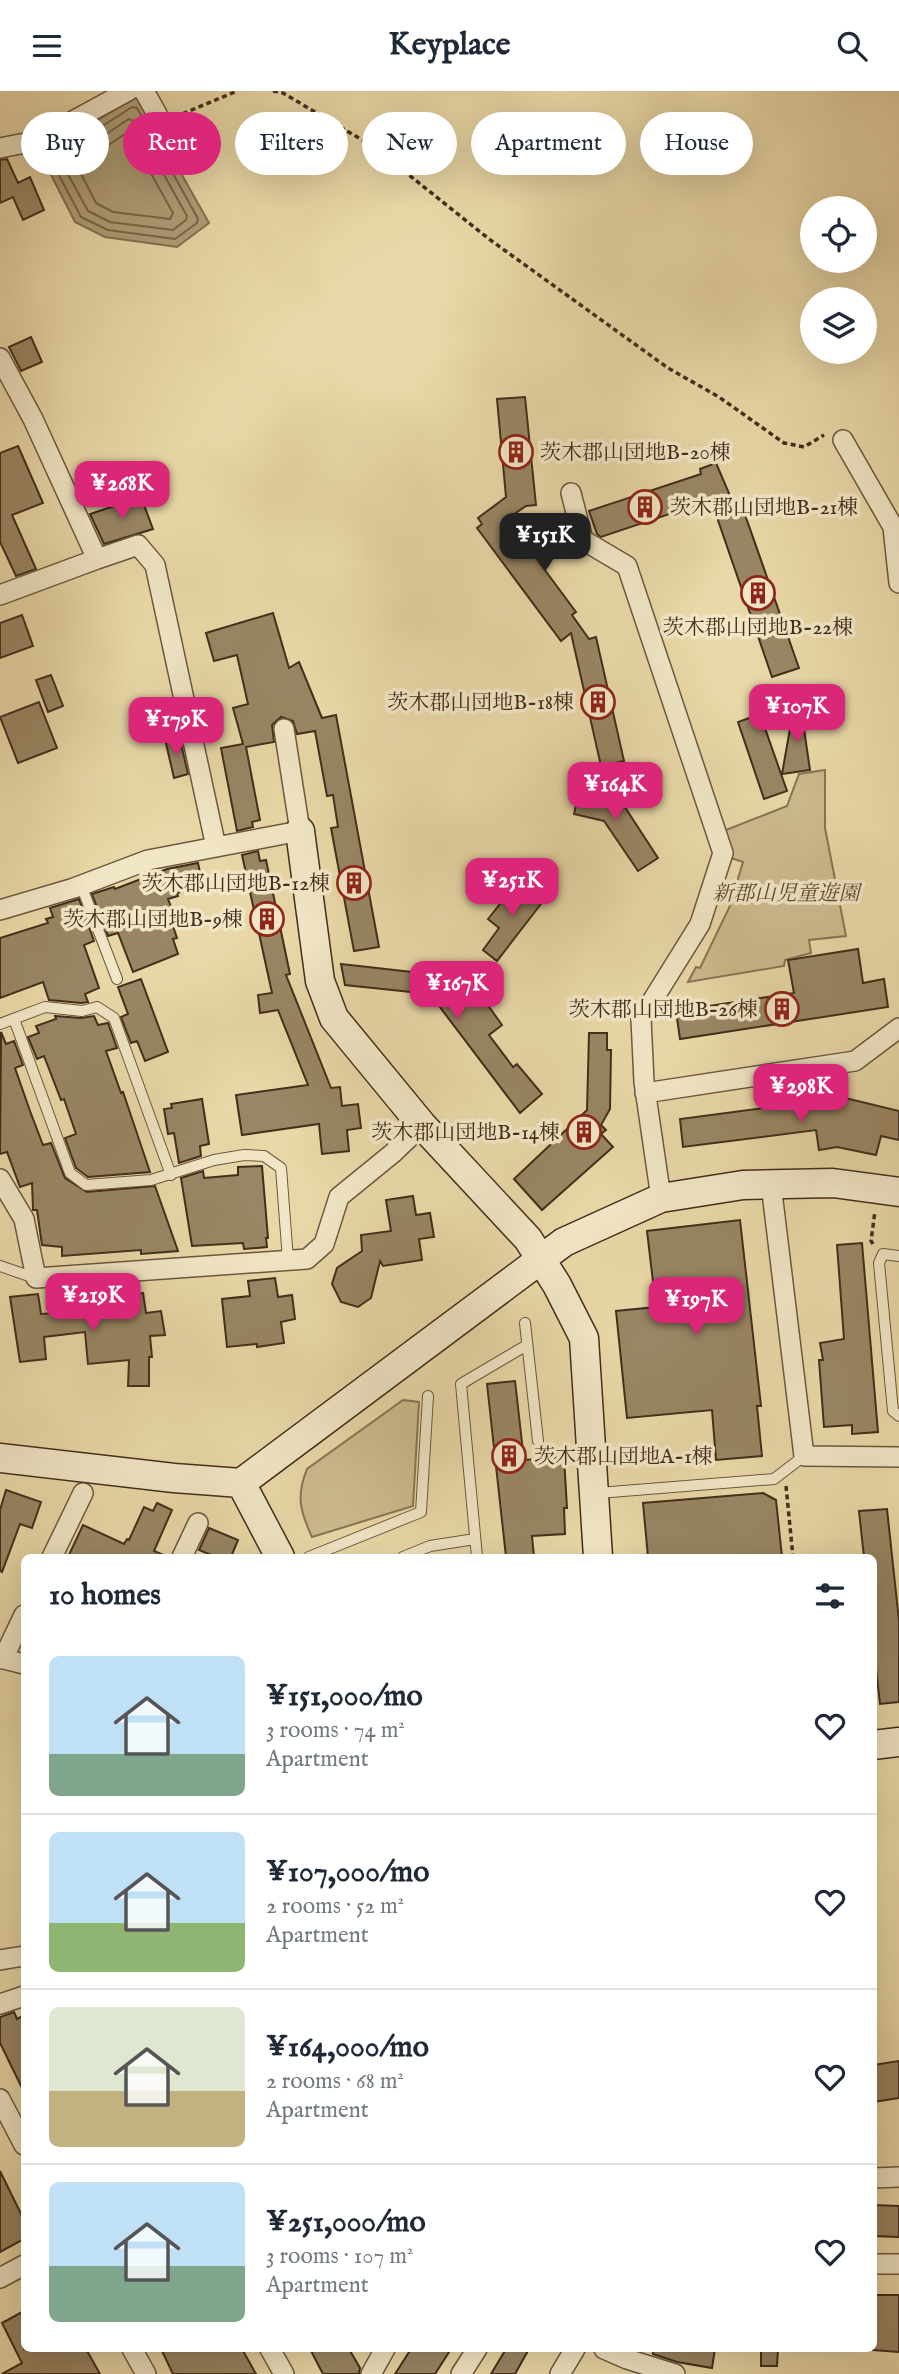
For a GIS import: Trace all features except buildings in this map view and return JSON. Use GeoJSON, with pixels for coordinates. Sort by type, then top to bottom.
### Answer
{"type":"FeatureCollection","features":[{"type":"Feature","properties":{"kind":"street"},"geometry":{"type":"LineString","coordinates":[[0,148],[36,141],[128,91]]}},
{"type":"Feature","properties":{"kind":"street"},"geometry":{"type":"LineString","coordinates":[[144,91],[156,112]]}},
{"type":"Feature","properties":{"kind":"street"},"geometry":{"type":"LineString","coordinates":[[0,358],[33,419],[97,559]]}},
{"type":"Feature","properties":{"kind":"street"},"geometry":{"type":"LineString","coordinates":[[843,440],[893,527],[899,583]]}},
{"type":"Feature","properties":{"kind":"street"},"geometry":{"type":"LineString","coordinates":[[571,493],[583,540],[627,566],[723,853],[700,924],[641,1019],[645,1093],[661,1198]]}},
{"type":"Feature","properties":{"kind":"street"},"geometry":{"type":"LineString","coordinates":[[0,595],[138,545],[155,565],[216,847]]}},
{"type":"Feature","properties":{"kind":"street"},"geometry":{"type":"LineString","coordinates":[[284,729],[320,981],[334,1018],[422,1125],[528,1239],[557,1285],[584,1338],[598,1554]]}},
{"type":"Feature","properties":{"kind":"street"},"geometry":{"type":"LineString","coordinates":[[0,910],[81,885],[148,860],[300,831]]}},
{"type":"Feature","properties":{"kind":"street"},"geometry":{"type":"LineString","coordinates":[[645,1093],[855,1061],[899,1028]]}},
{"type":"Feature","properties":{"kind":"street"},"geometry":{"type":"LineString","coordinates":[[0,1179],[24,1219],[36,1278],[307,1259],[324,1244],[339,1197],[393,1153],[422,1125]]}},
{"type":"Feature","properties":{"kind":"street"},"geometry":{"type":"LineString","coordinates":[[2,1463],[242,1483],[564,1242],[661,1198],[743,1185],[771,1184],[833,1183],[899,1192]]}},
{"type":"Feature","properties":{"kind":"street"},"geometry":{"type":"LineString","coordinates":[[771,1184],[804,1456],[899,1457]]}},
{"type":"Feature","properties":{"kind":"street"},"geometry":{"type":"LineString","coordinates":[[242,1483],[278,1554]]}},
{"type":"Feature","properties":{"kind":"street"},"geometry":{"type":"LineString","coordinates":[[53,1554],[83,1493]]}},
{"type":"Feature","properties":{"kind":"street"},"geometry":{"type":"LineString","coordinates":[[183,1554],[198,1523]]}},
{"type":"Feature","properties":{"kind":"street"},"geometry":{"type":"LineString","coordinates":[[21,1621],[2,1658],[21,1663]]}},
{"type":"Feature","properties":{"kind":"street"},"geometry":{"type":"LineString","coordinates":[[877,1745],[899,1742]]}},
{"type":"Feature","properties":{"kind":"street"},"geometry":{"type":"LineString","coordinates":[[0,1960],[21,1957]]}},
{"type":"Feature","properties":{"kind":"street"},"geometry":{"type":"LineString","coordinates":[[0,2004],[21,1997]]}},
{"type":"Feature","properties":{"kind":"street"},"geometry":{"type":"LineString","coordinates":[[0,2099],[21,2139]]}},
{"type":"Feature","properties":{"kind":"street"},"geometry":{"type":"LineString","coordinates":[[877,2178],[899,2178]]}},
{"type":"Feature","properties":{"kind":"street"},"geometry":{"type":"LineString","coordinates":[[877,2264],[899,2264]]}},
{"type":"Feature","properties":{"kind":"street"},"geometry":{"type":"LineString","coordinates":[[0,2278],[21,2267]]}},
{"type":"Feature","properties":{"kind":"street"},"geometry":{"type":"LineString","coordinates":[[134,2352],[146,2374]]}},
{"type":"Feature","properties":{"kind":"street"},"geometry":{"type":"LineString","coordinates":[[272,2352],[284,2374]]}},
{"type":"Feature","properties":{"kind":"street"},"geometry":{"type":"LineString","coordinates":[[461,2374],[475,2352]]}},
{"type":"Feature","properties":{"kind":"street"},"geometry":{"type":"LineString","coordinates":[[560,2374],[573,2352]]}},
{"type":"Feature","properties":{"kind":"street"},"geometry":{"type":"LineString","coordinates":[[611,2352],[675,2374]]}},
{"type":"Feature","properties":{"kind":"lane"},"geometry":{"type":"LineString","coordinates":[[81,885],[117,979]]}},
{"type":"Feature","properties":{"kind":"lane"},"geometry":{"type":"LineString","coordinates":[[0,1024],[45,1007],[82,1011],[97,1007],[114,1018],[171,1175]]}},
{"type":"Feature","properties":{"kind":"lane"},"geometry":{"type":"LineString","coordinates":[[14,1019],[70,1173],[86,1185],[152,1180],[214,1160],[244,1155],[264,1156],[281,1168],[288,1260]]}},
{"type":"Feature","properties":{"kind":"lane"},"geometry":{"type":"LineString","coordinates":[[899,1256],[883,1254],[879,1263],[893,1411],[899,1416]]}},
{"type":"Feature","properties":{"kind":"lane"},"geometry":{"type":"LineString","coordinates":[[0,1266],[36,1278]]}},
{"type":"Feature","properties":{"kind":"lane"},"geometry":{"type":"LineString","coordinates":[[525,1323],[538,1441]]}},
{"type":"Feature","properties":{"kind":"lane"},"geometry":{"type":"LineString","coordinates":[[477,1554],[461,1384],[527,1345]]}},
{"type":"Feature","properties":{"kind":"lane"},"geometry":{"type":"LineString","coordinates":[[316,1554],[421,1512],[428,1396]]}},
{"type":"Feature","properties":{"kind":"lane"},"geometry":{"type":"LineString","coordinates":[[594,1493],[774,1479],[804,1456]]}},
{"type":"Feature","properties":{"kind":"lane"},"geometry":{"type":"LineString","coordinates":[[410,1554],[430,1546],[475,1539]]}},
{"type":"Feature","properties":{"kind":"path"},"geometry":{"type":"LineString","coordinates":[[187,112],[237,91]]}},
{"type":"Feature","properties":{"kind":"path"},"geometry":{"type":"LineString","coordinates":[[273,91],[283,93],[374,147],[489,239],[638,347],[668,368],[719,397],[784,443],[804,447],[826,435],[843,440]]}},
{"type":"Feature","properties":{"kind":"path"},"geometry":{"type":"LineString","coordinates":[[871,1241],[875,1208]]}},
{"type":"Feature","properties":{"kind":"path"},"geometry":{"type":"LineString","coordinates":[[783,1472],[793,1554]]}},
{"type":"Feature","properties":{"kind":"green space","name":"新郡山児童遊園"},"geometry":{"type":"Polygon","coordinates":[[[825,770],[825,828],[846,936],[809,940],[811,953],[785,960],[784,966],[688,982],[696,967],[700,968],[729,908],[743,862],[728,857],[726,830],[787,806],[799,774],[825,770]]]}},
{"type":"Feature","properties":{"kind":"green space"},"geometry":{"type":"Polygon","coordinates":[[[403,1400],[419,1402],[413,1506],[312,1537],[301,1503],[301,1487],[307,1469],[403,1400]]]}},
{"type":"Feature","properties":{"kind":"water"},"geometry":{"type":"Polygon","coordinates":[[[137,95],[147,112],[123,112],[123,175],[182,175],[209,223],[177,247],[105,237],[75,222],[51,175],[109,175],[109,113],[137,95]]]}},
{"type":"Feature","properties":{"kind":"place","name":"茨木郡山団地B-20棟"},"geometry":{"type":"Point","coordinates":[516,452]}},
{"type":"Feature","properties":{"kind":"place","name":"茨木郡山団地B-21棟"},"geometry":{"type":"Point","coordinates":[645,507]}},
{"type":"Feature","properties":{"kind":"place","name":"茨木郡山団地B-22棟"},"geometry":{"type":"Point","coordinates":[758,593]}},
{"type":"Feature","properties":{"kind":"place","name":"茨木郡山団地B-18棟"},"geometry":{"type":"Point","coordinates":[598,702]}},
{"type":"Feature","properties":{"kind":"place","name":"茨木郡山団地B-12棟"},"geometry":{"type":"Point","coordinates":[354,883]}},
{"type":"Feature","properties":{"kind":"place","name":"茨木郡山団地B-9棟"},"geometry":{"type":"Point","coordinates":[267,919]}},
{"type":"Feature","properties":{"kind":"place","name":"茨木郡山団地B-26棟"},"geometry":{"type":"Point","coordinates":[782,1009]}},
{"type":"Feature","properties":{"kind":"place","name":"茨木郡山団地B-14棟"},"geometry":{"type":"Point","coordinates":[584,1132]}},
{"type":"Feature","properties":{"kind":"place","name":"茨木郡山団地A-1棟"},"geometry":{"type":"Point","coordinates":[509,1456]}}]}
